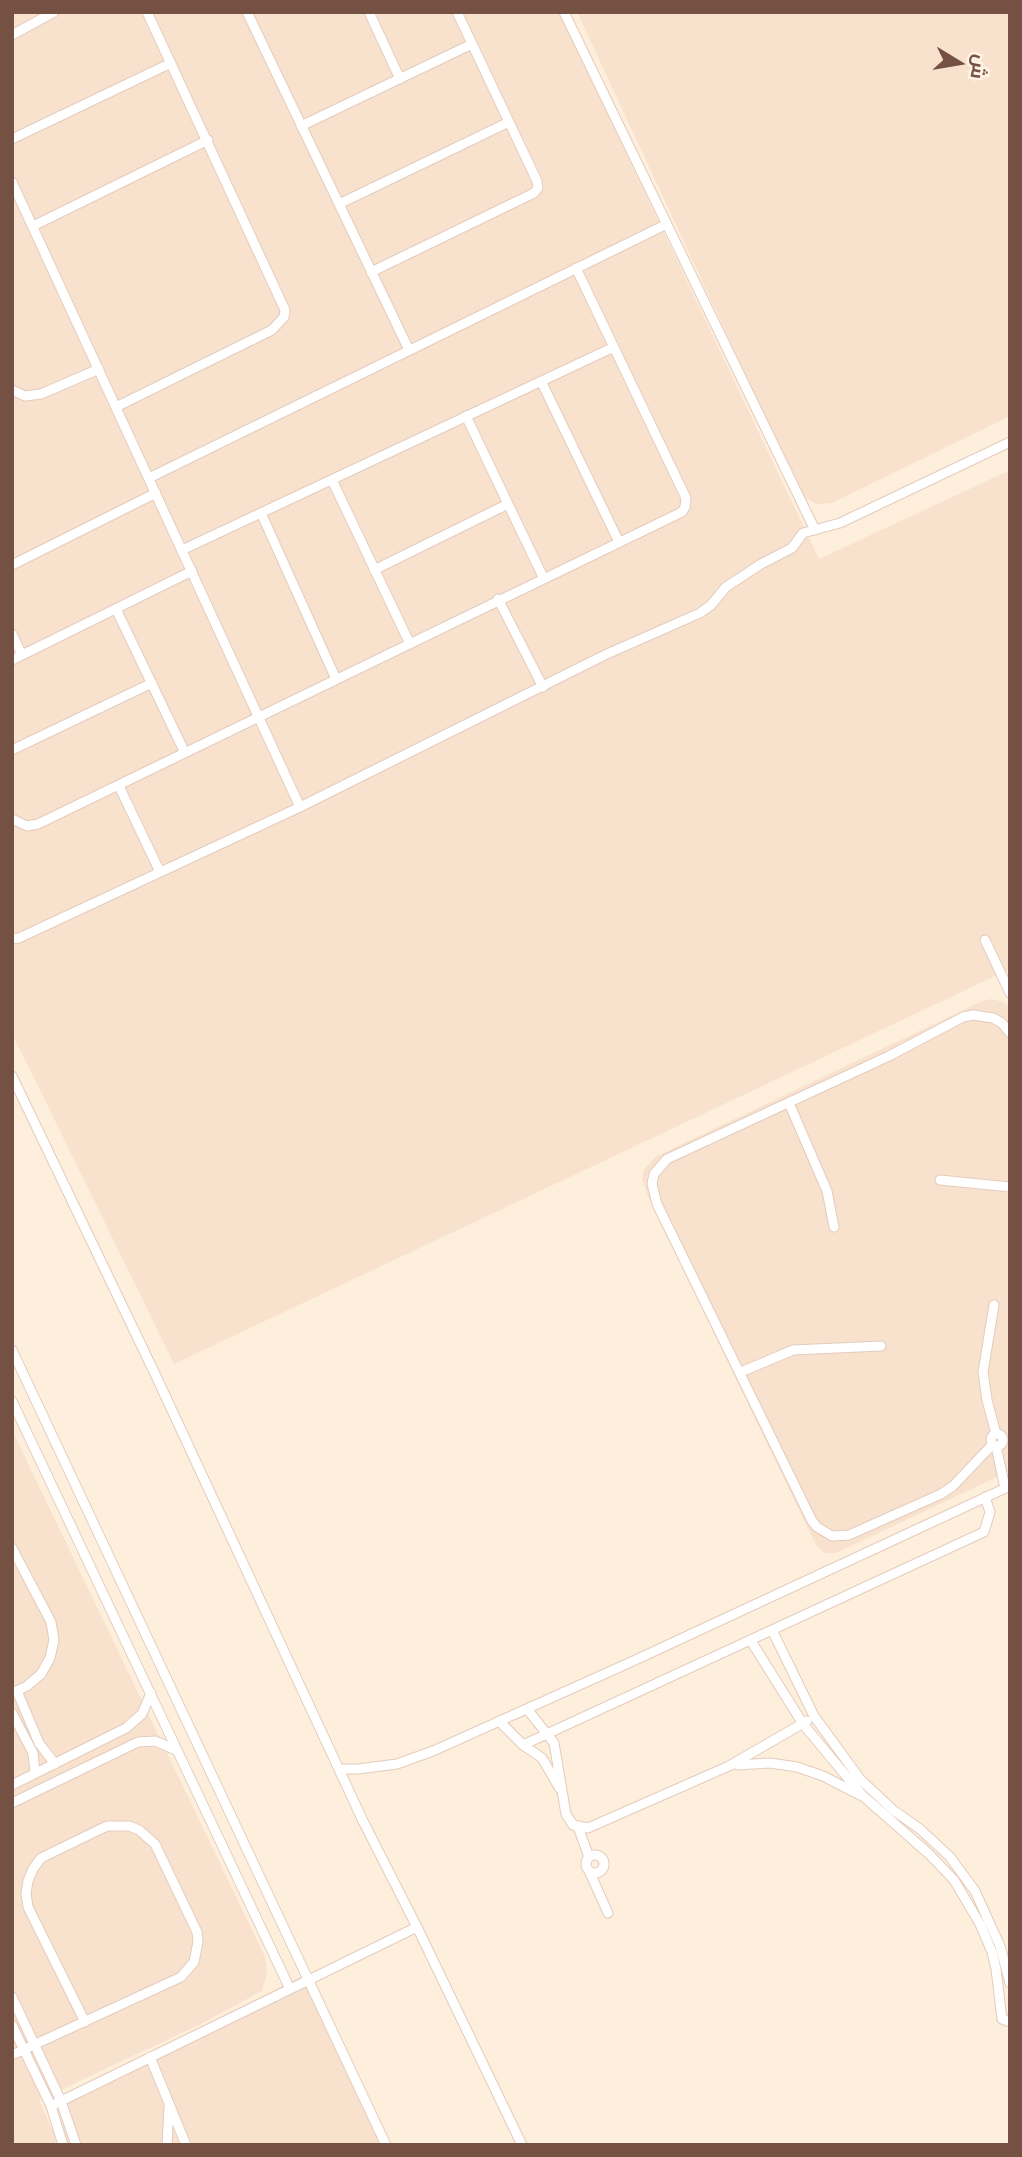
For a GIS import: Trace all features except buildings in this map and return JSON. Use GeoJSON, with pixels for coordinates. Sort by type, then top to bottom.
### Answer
{"type":"FeatureCollection","features":[{"type":"Feature","properties":{"kind":"street"},"geometry":{"type":"LineString","coordinates":[[12,36],[54,12]]}},
{"type":"Feature","properties":{"kind":"street"},"geometry":{"type":"LineString","coordinates":[[116,407],[272,330],[284,317],[283,303],[147,12]]}},
{"type":"Feature","properties":{"kind":"street"},"geometry":{"type":"LineString","coordinates":[[247,12],[409,351]]}},
{"type":"Feature","properties":{"kind":"street"},"geometry":{"type":"LineString","coordinates":[[369,12],[400,79]]}},
{"type":"Feature","properties":{"kind":"street"},"geometry":{"type":"LineString","coordinates":[[371,272],[534,193],[538,188],[457,12]]}},
{"type":"Feature","properties":{"kind":"street"},"geometry":{"type":"LineString","coordinates":[[564,12],[815,530]]}},
{"type":"Feature","properties":{"kind":"street"},"geometry":{"type":"LineString","coordinates":[[301,126],[472,44]]}},
{"type":"Feature","properties":{"kind":"street"},"geometry":{"type":"LineString","coordinates":[[12,139],[171,63]]}},
{"type":"Feature","properties":{"kind":"street"},"geometry":{"type":"LineString","coordinates":[[339,204],[509,122]]}},
{"type":"Feature","properties":{"kind":"street"},"geometry":{"type":"LineString","coordinates":[[33,226],[208,140]]}},
{"type":"Feature","properties":{"kind":"street"},"geometry":{"type":"LineString","coordinates":[[12,182],[300,807]]}},
{"type":"Feature","properties":{"kind":"street"},"geometry":{"type":"LineString","coordinates":[[149,478],[667,224]]}},
{"type":"Feature","properties":{"kind":"street"},"geometry":{"type":"LineString","coordinates":[[12,819],[27,825],[38,824],[682,512],[686,498],[576,268]]}},
{"type":"Feature","properties":{"kind":"street"},"geometry":{"type":"LineString","coordinates":[[182,550],[614,347]]}},
{"type":"Feature","properties":{"kind":"street"},"geometry":{"type":"LineString","coordinates":[[12,390],[25,396],[41,394],[99,369]]}},
{"type":"Feature","properties":{"kind":"street"},"geometry":{"type":"LineString","coordinates":[[541,382],[619,542]]}},
{"type":"Feature","properties":{"kind":"street"},"geometry":{"type":"LineString","coordinates":[[466,416],[544,579]]}},
{"type":"Feature","properties":{"kind":"street"},"geometry":{"type":"LineString","coordinates":[[12,939],[300,807],[607,654],[700,613],[731,583],[792,548],[803,533],[841,523],[1010,442]]}},
{"type":"Feature","properties":{"kind":"street"},"geometry":{"type":"LineString","coordinates":[[332,480],[410,644]]}},
{"type":"Feature","properties":{"kind":"street"},"geometry":{"type":"LineString","coordinates":[[12,565],[156,494]]}},
{"type":"Feature","properties":{"kind":"street"},"geometry":{"type":"LineString","coordinates":[[374,570],[508,504]]}},
{"type":"Feature","properties":{"kind":"street"},"geometry":{"type":"LineString","coordinates":[[261,513],[336,679]]}},
{"type":"Feature","properties":{"kind":"street"},"geometry":{"type":"LineString","coordinates":[[12,660],[192,571]]}},
{"type":"Feature","properties":{"kind":"street"},"geometry":{"type":"LineString","coordinates":[[498,599],[543,687]]}},
{"type":"Feature","properties":{"kind":"street"},"geometry":{"type":"LineString","coordinates":[[116,609],[185,753]]}},
{"type":"Feature","properties":{"kind":"street"},"geometry":{"type":"LineString","coordinates":[[12,634],[22,655]]}},
{"type":"Feature","properties":{"kind":"street"},"geometry":{"type":"LineString","coordinates":[[12,750],[152,683]]}},
{"type":"Feature","properties":{"kind":"street"},"geometry":{"type":"LineString","coordinates":[[119,786],[160,872]]}},
{"type":"Feature","properties":{"kind":"street"},"geometry":{"type":"LineString","coordinates":[[985,940],[1010,993]]}},
{"type":"Feature","properties":{"kind":"street"},"geometry":{"type":"LineString","coordinates":[[1002,1442],[941,1494],[849,1535],[832,1536],[824,1532],[812,1521],[657,1204],[652,1184],[654,1174],[667,1159],[890,1056],[964,1017],[983,1015],[993,1018],[1002,1023],[1010,1033]]}},
{"type":"Feature","properties":{"kind":"street"},"geometry":{"type":"LineString","coordinates":[[12,1076],[363,1821],[522,2145]]}},
{"type":"Feature","properties":{"kind":"street"},"geometry":{"type":"LineString","coordinates":[[789,1103],[827,1191],[834,1227]]}},
{"type":"Feature","properties":{"kind":"street"},"geometry":{"type":"LineString","coordinates":[[940,1180],[1010,1187]]}},
{"type":"Feature","properties":{"kind":"street"},"geometry":{"type":"LineString","coordinates":[[339,1769],[378,1767],[406,1761],[527,1709],[1007,1487],[1002,1442],[987,1400],[983,1372],[994,1305]]}},
{"type":"Feature","properties":{"kind":"street"},"geometry":{"type":"LineString","coordinates":[[741,1373],[793,1350],[881,1346]]}},
{"type":"Feature","properties":{"kind":"street"},"geometry":{"type":"LineString","coordinates":[[12,1350],[386,2145]]}},
{"type":"Feature","properties":{"kind":"street"},"geometry":{"type":"LineString","coordinates":[[12,1401],[289,1989]]}},
{"type":"Feature","properties":{"kind":"street"},"geometry":{"type":"LineString","coordinates":[[523,1745],[984,1532],[990,1512],[985,1497]]}},
{"type":"Feature","properties":{"kind":"street"},"geometry":{"type":"LineString","coordinates":[[12,1548],[51,1622],[54,1640],[50,1658],[41,1674],[15,1692],[39,1743],[55,1763]]}},
{"type":"Feature","properties":{"kind":"street"},"geometry":{"type":"LineString","coordinates":[[772,1630],[814,1716],[860,1779],[950,1857],[975,1891],[1000,1946],[1010,1983]]}},
{"type":"Feature","properties":{"kind":"street"},"geometry":{"type":"LineString","coordinates":[[751,1641],[803,1724],[862,1795],[929,1854],[954,1880],[980,1924],[992,1952],[1002,2019],[1010,2022]]}},
{"type":"Feature","properties":{"kind":"street"},"geometry":{"type":"LineString","coordinates":[[12,1785],[126,1728],[142,1714],[151,1693]]}},
{"type":"Feature","properties":{"kind":"street"},"geometry":{"type":"LineString","coordinates":[[527,1709],[548,1734],[556,1750],[566,1814],[573,1825],[578,1827],[593,1827],[729,1766],[814,1716]]}},
{"type":"Feature","properties":{"kind":"street"},"geometry":{"type":"LineString","coordinates":[[12,1713],[33,1753],[35,1773]]}},
{"type":"Feature","properties":{"kind":"street"},"geometry":{"type":"LineString","coordinates":[[499,1721],[523,1745],[542,1758],[560,1788]]}},
{"type":"Feature","properties":{"kind":"street"},"geometry":{"type":"LineString","coordinates":[[12,1803],[138,1742],[161,1742],[178,1752]]}},
{"type":"Feature","properties":{"kind":"street"},"geometry":{"type":"LineString","coordinates":[[729,1766],[770,1763],[797,1767],[862,1795]]}},
{"type":"Feature","properties":{"kind":"street"},"geometry":{"type":"LineString","coordinates":[[12,2055],[85,2022],[181,1977],[189,1970],[197,1952],[197,1933],[155,1844],[148,1836],[129,1826],[107,1826],[41,1858],[28,1881],[28,1907],[85,2022]]}},
{"type":"Feature","properties":{"kind":"street"},"geometry":{"type":"LineString","coordinates":[[578,1827],[589,1857]]}},
{"type":"Feature","properties":{"kind":"street"},"geometry":{"type":"LineString","coordinates":[[589,1857],[599,1856],[604,1865],[601,1872],[590,1872]]}},
{"type":"Feature","properties":{"kind":"street"},"geometry":{"type":"LineString","coordinates":[[589,1857],[585,1863],[608,1913]]}},
{"type":"Feature","properties":{"kind":"street"},"geometry":{"type":"LineString","coordinates":[[51,2106],[417,1927]]}},
{"type":"Feature","properties":{"kind":"street"},"geometry":{"type":"LineString","coordinates":[[12,1997],[61,2101],[76,2145]]}},
{"type":"Feature","properties":{"kind":"street"},"geometry":{"type":"LineString","coordinates":[[12,2025],[51,2106],[63,2145]]}},
{"type":"Feature","properties":{"kind":"street"},"geometry":{"type":"LineString","coordinates":[[150,2057],[186,2145]]}},
{"type":"Feature","properties":{"kind":"street"},"geometry":{"type":"LineString","coordinates":[[167,2145],[170,2105]]}},
{"type":"Feature","properties":{"kind":"shaded area"},"geometry":{"type":"Polygon","coordinates":[[[12,12],[559,12],[819,559],[1010,470],[1010,972],[1008,970],[174,1364],[12,1033],[12,12]]]}},
{"type":"Feature","properties":{"kind":"shaded area"},"geometry":{"type":"Polygon","coordinates":[[[577,12],[1010,12],[1010,416],[832,503],[816,504],[802,496],[577,12]]]}},
{"type":"Feature","properties":{"kind":"shaded area"},"geometry":{"type":"Polygon","coordinates":[[[992,999],[1003,1002],[1010,1008],[1010,1471],[836,1553],[825,1553],[813,1539],[647,1194],[642,1178],[644,1170],[655,1157],[982,1001],[992,999]]]}},
{"type":"Feature","properties":{"kind":"shaded area"},"geometry":{"type":"Polygon","coordinates":[[[12,1430],[265,1957],[267,1974],[262,1991],[201,2024],[39,2100],[55,2136],[56,2145],[12,2145],[12,1430]]]}},
{"type":"Feature","properties":{"kind":"shaded area"},"geometry":{"type":"Polygon","coordinates":[[[308,1973],[391,2145],[68,2145],[56,2100],[308,1973]]]}}]}
